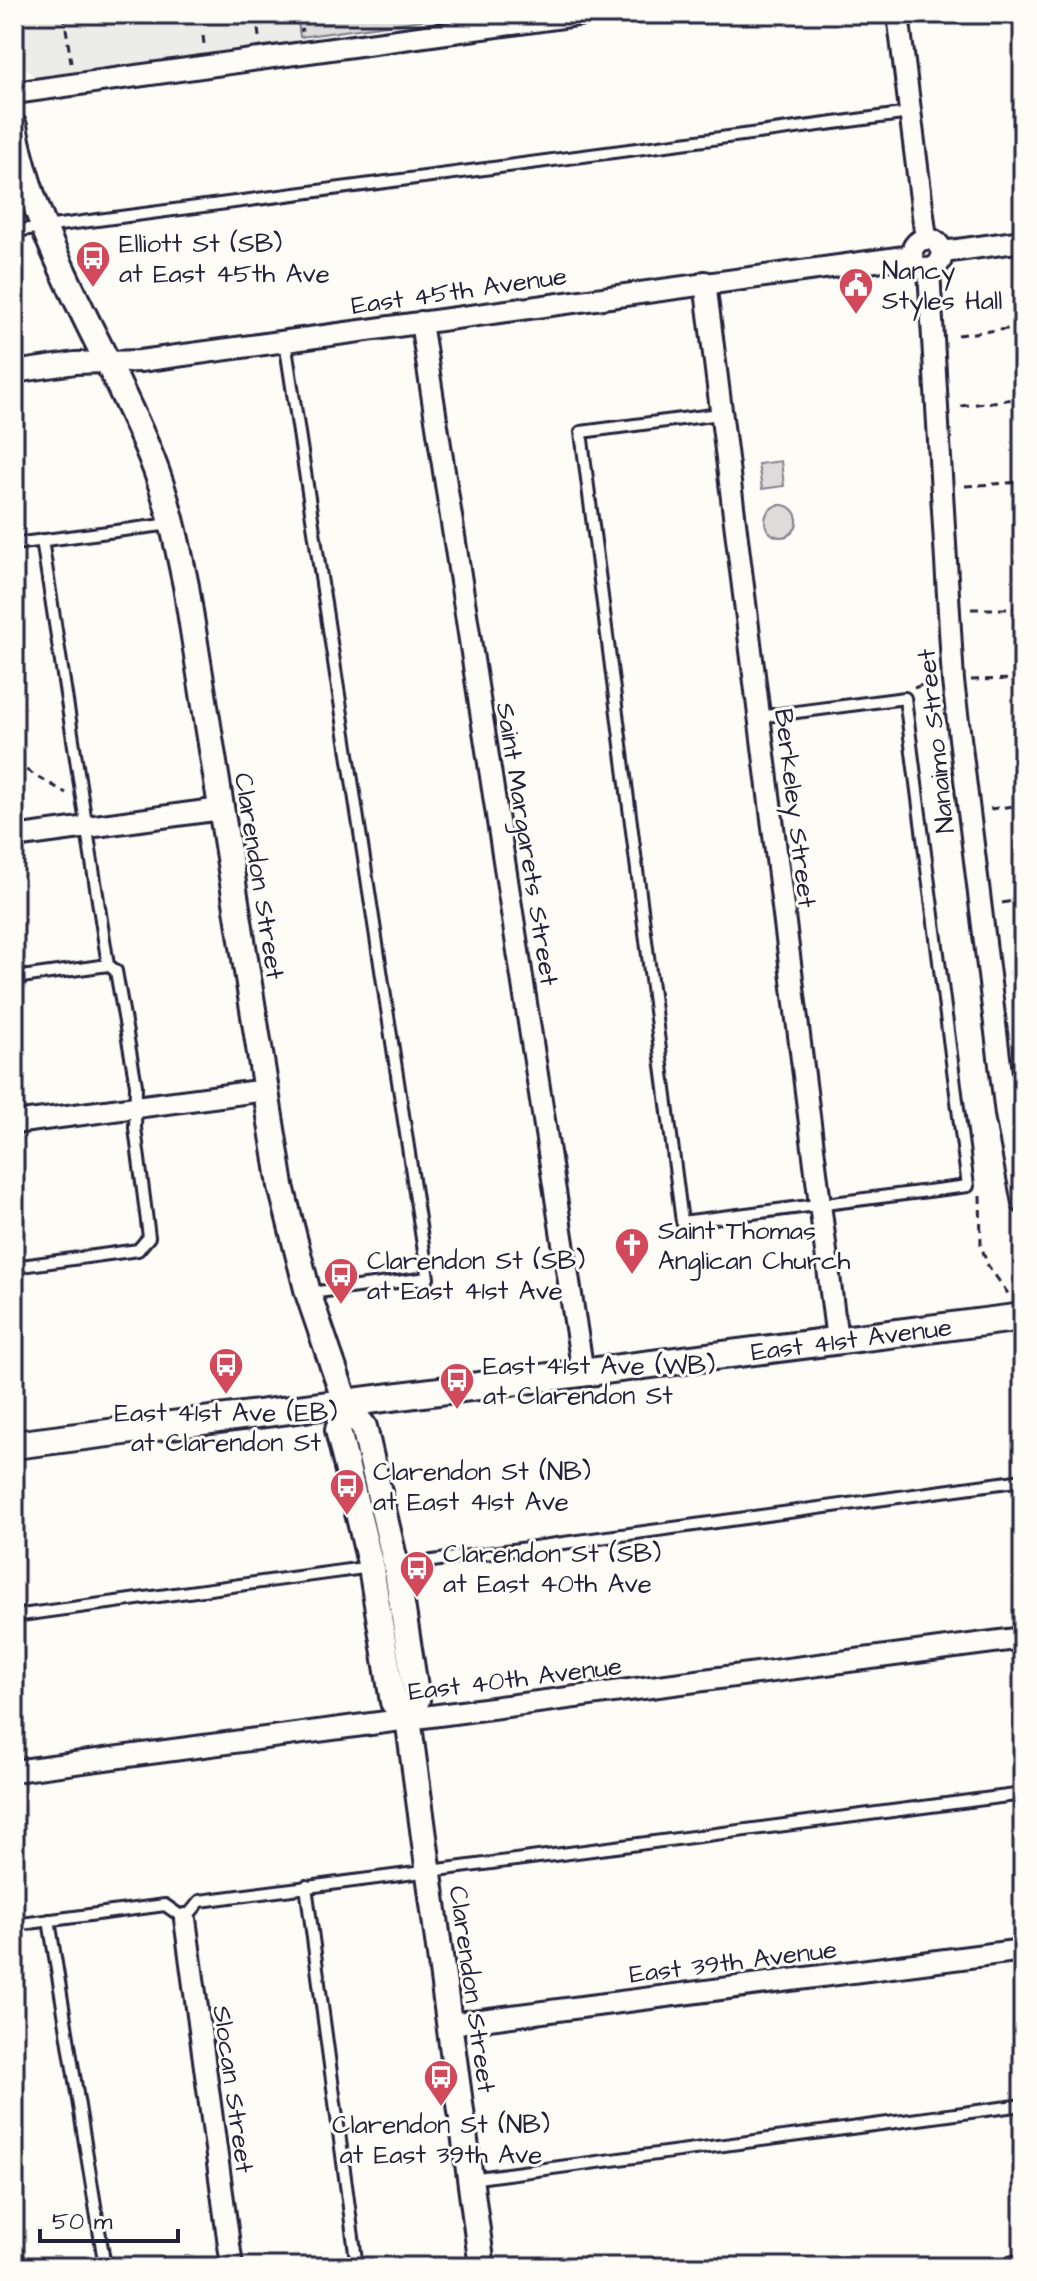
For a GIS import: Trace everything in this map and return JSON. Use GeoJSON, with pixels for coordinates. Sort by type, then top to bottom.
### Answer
{"type":"FeatureCollection","features":[{"type":"Feature","properties":{"kind":"main road","name":"East 41st Avenue"},"geometry":{"type":"LineString","coordinates":[[14,1445],[837,1340],[1016,1307]]}},
{"type":"Feature","properties":{"kind":"street"},"geometry":{"type":"LineString","coordinates":[[14,93],[584,14]]}},
{"type":"Feature","properties":{"kind":"street"},"geometry":{"type":"LineString","coordinates":[[898,14],[926,239]]}},
{"type":"Feature","properties":{"kind":"street","name":"Clarendon Street"},"geometry":{"type":"LineString","coordinates":[[14,126],[43,227],[66,284],[108,362],[151,456],[173,524],[186,586],[281,1186],[308,1293],[346,1404],[364,1427],[396,1566],[417,1700],[408,1718],[482,2267]]}},
{"type":"Feature","properties":{"kind":"street"},"geometry":{"type":"LineString","coordinates":[[926,239],[935,241],[943,252],[938,266],[929,270],[920,268],[912,256],[917,243],[926,239]]}},
{"type":"Feature","properties":{"kind":"street"},"geometry":{"type":"LineString","coordinates":[[943,252],[1023,241]]}},
{"type":"Feature","properties":{"kind":"street","name":"East 45th Avenue"},"geometry":{"type":"LineString","coordinates":[[14,372],[285,341],[912,256]]}},
{"type":"Feature","properties":{"kind":"street","name":"Nanaimo Street"},"geometry":{"type":"LineString","coordinates":[[929,270],[952,669],[1006,1114],[1023,1203]]}},
{"type":"Feature","properties":{"kind":"street","name":"Berkeley Street"},"geometry":{"type":"LineString","coordinates":[[705,282],[837,1340]]}},
{"type":"Feature","properties":{"kind":"street","name":"Saint Margarets Street"},"geometry":{"type":"LineString","coordinates":[[421,322],[583,1373]]}},
{"type":"Feature","properties":{"kind":"street"},"geometry":{"type":"LineString","coordinates":[[14,837],[85,818],[221,809]]}},
{"type":"Feature","properties":{"kind":"street"},"geometry":{"type":"LineString","coordinates":[[14,1123],[266,1090]]}},
{"type":"Feature","properties":{"kind":"street","name":"Clarendon Street"},"geometry":{"type":"LineString","coordinates":[[346,1404],[338,1430],[371,1567],[393,1702],[408,1718]]}},
{"type":"Feature","properties":{"kind":"street","name":"East 40th Avenue"},"geometry":{"type":"LineString","coordinates":[[14,1771],[1023,1638]]}},
{"type":"Feature","properties":{"kind":"street","name":"Slocan Street"},"geometry":{"type":"LineString","coordinates":[[185,1919],[232,2267]]}},
{"type":"Feature","properties":{"kind":"street","name":"East 39th Avenue"},"geometry":{"type":"LineString","coordinates":[[450,2024],[1023,1950]]}},
{"type":"Feature","properties":{"kind":"street"},"geometry":{"type":"LineString","coordinates":[[1015,2267],[1023,2266]]}},
{"type":"Feature","properties":{"kind":"lane"},"geometry":{"type":"LineString","coordinates":[[14,231],[910,113]]}},
{"type":"Feature","properties":{"kind":"lane"},"geometry":{"type":"LineString","coordinates":[[285,341],[428,1278],[308,1293]]}},
{"type":"Feature","properties":{"kind":"lane"},"geometry":{"type":"LineString","coordinates":[[720,414],[581,432],[682,1222],[968,1186],[905,698],[758,717]]}},
{"type":"Feature","properties":{"kind":"lane"},"geometry":{"type":"LineString","coordinates":[[14,544],[173,524]]}},
{"type":"Feature","properties":{"kind":"lane"},"geometry":{"type":"LineString","coordinates":[[14,1267],[138,1250],[149,1237],[136,1085],[116,971],[108,965],[42,540]]}},
{"type":"Feature","properties":{"kind":"lane"},"geometry":{"type":"LineString","coordinates":[[14,978],[108,965]]}},
{"type":"Feature","properties":{"kind":"lane"},"geometry":{"type":"LineString","coordinates":[[396,1566],[1023,1480]]}},
{"type":"Feature","properties":{"kind":"lane"},"geometry":{"type":"LineString","coordinates":[[14,1616],[371,1567]]}},
{"type":"Feature","properties":{"kind":"lane"},"geometry":{"type":"LineString","coordinates":[[14,1925],[165,1905],[185,1919],[200,1901],[1023,1794]]}},
{"type":"Feature","properties":{"kind":"lane"},"geometry":{"type":"LineString","coordinates":[[306,1886],[357,2267]]}},
{"type":"Feature","properties":{"kind":"lane"},"geometry":{"type":"LineString","coordinates":[[49,1920],[105,2267]]}},
{"type":"Feature","properties":{"kind":"lane"},"geometry":{"type":"LineString","coordinates":[[470,2179],[1023,2105]]}},
{"type":"Feature","properties":{"kind":"path"},"geometry":{"type":"LineString","coordinates":[[64,14],[71,63]]}},
{"type":"Feature","properties":{"kind":"path"},"geometry":{"type":"LineString","coordinates":[[300,14],[302,32]]}},
{"type":"Feature","properties":{"kind":"path"},"geometry":{"type":"LineString","coordinates":[[258,29],[259,37]]}},
{"type":"Feature","properties":{"kind":"path"},"geometry":{"type":"LineString","coordinates":[[203,36],[204,44]]}},
{"type":"Feature","properties":{"kind":"path"},"geometry":{"type":"LineString","coordinates":[[958,335],[1023,327]]}},
{"type":"Feature","properties":{"kind":"path"},"geometry":{"type":"LineString","coordinates":[[961,406],[1023,398]]}},
{"type":"Feature","properties":{"kind":"path"},"geometry":{"type":"LineString","coordinates":[[965,486],[1023,482]]}},
{"type":"Feature","properties":{"kind":"path"},"geometry":{"type":"LineString","coordinates":[[971,609],[1023,609]]}},
{"type":"Feature","properties":{"kind":"path"},"geometry":{"type":"LineString","coordinates":[[964,681],[1023,679]]}},
{"type":"Feature","properties":{"kind":"path"},"geometry":{"type":"LineString","coordinates":[[905,698],[918,684],[944,681]]}},
{"type":"Feature","properties":{"kind":"path"},"geometry":{"type":"LineString","coordinates":[[14,763],[71,796],[85,818]]}},
{"type":"Feature","properties":{"kind":"path"},"geometry":{"type":"LineString","coordinates":[[990,809],[1023,805]]}},
{"type":"Feature","properties":{"kind":"path"},"geometry":{"type":"LineString","coordinates":[[1002,903],[1023,899]]}},
{"type":"Feature","properties":{"kind":"path"},"geometry":{"type":"LineString","coordinates":[[1010,973],[1023,971]]}},
{"type":"Feature","properties":{"kind":"path"},"geometry":{"type":"LineString","coordinates":[[968,1186],[980,1196],[979,1225],[987,1264],[1016,1307]]}},
{"type":"Feature","properties":{"kind":"shaded area"},"geometry":{"type":"Polygon","coordinates":[[[17,14],[297,14],[300,37],[294,42],[34,77],[23,64],[17,14]]]}},
{"type":"Feature","properties":{"kind":"shaded area"},"geometry":{"type":"Polygon","coordinates":[[[297,14],[465,14],[300,37],[297,14]]]}},
{"type":"Feature","properties":{"kind":"shaded area"},"geometry":{"type":"Polygon","coordinates":[[[781,461],[784,486],[762,489],[758,464],[781,461]]]}},
{"type":"Feature","properties":{"kind":"shaded area"},"geometry":{"type":"Polygon","coordinates":[[[781,505],[792,510],[797,521],[792,532],[781,537],[770,532],[765,521],[770,510],[781,505]]]}},
{"type":"Feature","properties":{"kind":"place","name":"Elliott St (SB) at East 45th Ave"},"geometry":{"type":"Point","coordinates":[93,289]}},
{"type":"Feature","properties":{"kind":"place","name":"Nancy Styles Hall"},"geometry":{"type":"Point","coordinates":[856,316]}},
{"type":"Feature","properties":{"kind":"place","name":"Saint Thomas Anglican Church"},"geometry":{"type":"Point","coordinates":[632,1276]}},
{"type":"Feature","properties":{"kind":"place","name":"Clarendon St (SB) at East 41st Ave"},"geometry":{"type":"Point","coordinates":[341,1306]}},
{"type":"Feature","properties":{"kind":"place","name":"East 41st Ave (EB) at Clarendon St"},"geometry":{"type":"Point","coordinates":[226,1396]}},
{"type":"Feature","properties":{"kind":"place","name":"East 41st Ave (WB) at Clarendon St"},"geometry":{"type":"Point","coordinates":[457,1411]}},
{"type":"Feature","properties":{"kind":"place","name":"Clarendon St (NB) at East 41st Ave"},"geometry":{"type":"Point","coordinates":[347,1517]}},
{"type":"Feature","properties":{"kind":"place","name":"Clarendon St (SB) at East 40th Ave"},"geometry":{"type":"Point","coordinates":[417,1599]}},
{"type":"Feature","properties":{"kind":"place","name":"Clarendon St (NB) at East 39th Ave"},"geometry":{"type":"Point","coordinates":[441,2108]}}]}
